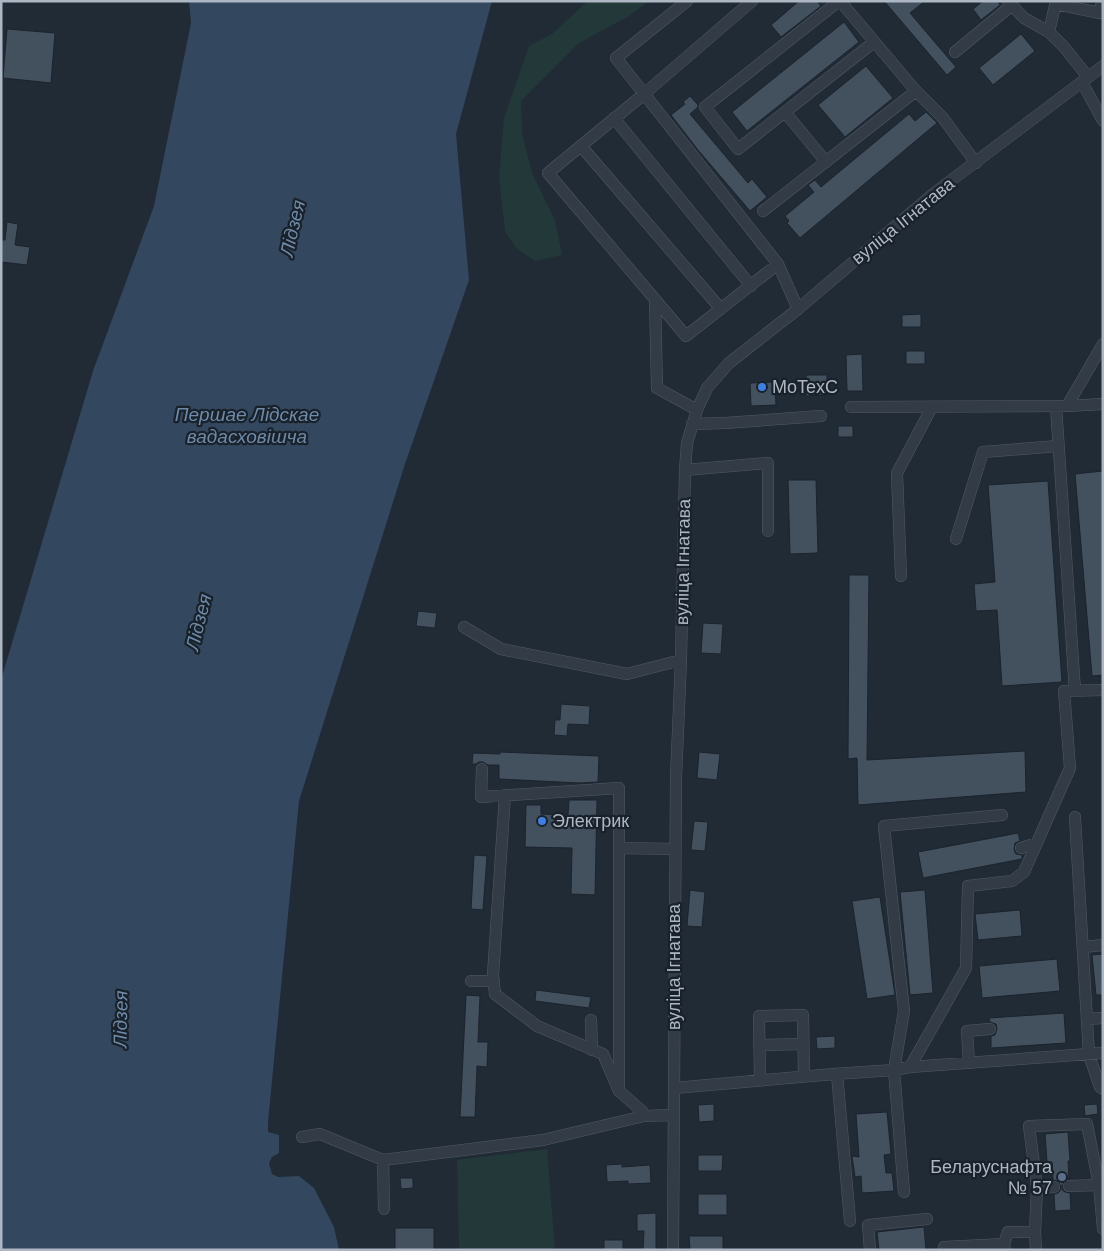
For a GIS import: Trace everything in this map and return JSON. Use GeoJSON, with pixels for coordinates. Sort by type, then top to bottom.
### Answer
{"type":"FeatureCollection","features":[{"type":"Feature","properties":{"kind":"street"},"geometry":{"type":"LineString","coordinates":[[687,1],[616,58],[778,264],[798,309]]}},
{"type":"Feature","properties":{"kind":"street"},"geometry":{"type":"LineString","coordinates":[[752,1],[548,173],[686,336],[778,264]]}},
{"type":"Feature","properties":{"kind":"street"},"geometry":{"type":"LineString","coordinates":[[874,42],[738,149],[705,107],[840,1],[916,91],[942,118],[976,163]]}},
{"type":"Feature","properties":{"kind":"street"},"geometry":{"type":"LineString","coordinates":[[1049,32],[1056,2],[1100,13],[1102,1]]}},
{"type":"Feature","properties":{"kind":"street"},"geometry":{"type":"LineString","coordinates":[[955,52],[1010,3],[1024,18],[1049,32],[1064,47],[1085,79],[1103,121]]}},
{"type":"Feature","properties":{"kind":"street","name":"вуліца Ігнатава"},"geometry":{"type":"LineString","coordinates":[[674,1250],[676,778],[681,660],[685,470],[692,424],[697,410],[707,388],[729,363],[798,309],[933,194],[1103,66]]}},
{"type":"Feature","properties":{"kind":"street"},"geometry":{"type":"LineString","coordinates":[[763,211],[916,91]]}},
{"type":"Feature","properties":{"kind":"street"},"geometry":{"type":"LineString","coordinates":[[785,112],[826,162]]}},
{"type":"Feature","properties":{"kind":"street"},"geometry":{"type":"LineString","coordinates":[[614,118],[751,286]]}},
{"type":"Feature","properties":{"kind":"street"},"geometry":{"type":"LineString","coordinates":[[581,146],[721,309]]}},
{"type":"Feature","properties":{"kind":"street"},"geometry":{"type":"LineString","coordinates":[[655,299],[657,388],[697,410]]}},
{"type":"Feature","properties":{"kind":"street"},"geometry":{"type":"LineString","coordinates":[[1075,691],[1058,446],[1061,406],[1103,344]]}},
{"type":"Feature","properties":{"kind":"street"},"geometry":{"type":"LineString","coordinates":[[852,408],[1103,404]]}},
{"type":"Feature","properties":{"kind":"street"},"geometry":{"type":"LineString","coordinates":[[901,576],[897,473],[932,407]]}},
{"type":"Feature","properties":{"kind":"street"},"geometry":{"type":"LineString","coordinates":[[692,424],[821,416]]}},
{"type":"Feature","properties":{"kind":"street"},"geometry":{"type":"LineString","coordinates":[[956,539],[984,452],[1058,446]]}},
{"type":"Feature","properties":{"kind":"street"},"geometry":{"type":"LineString","coordinates":[[685,470],[768,463],[768,531]]}},
{"type":"Feature","properties":{"kind":"street"},"geometry":{"type":"LineString","coordinates":[[464,627],[501,649],[627,674],[681,660]]}},
{"type":"Feature","properties":{"kind":"street"},"geometry":{"type":"LineString","coordinates":[[910,1067],[966,968],[968,886],[1012,881],[1024,872],[1070,768],[1064,692],[1103,690]]}},
{"type":"Feature","properties":{"kind":"street"},"geometry":{"type":"LineString","coordinates":[[482,769],[481,797],[619,788],[619,1091]]}},
{"type":"Feature","properties":{"kind":"street"},"geometry":{"type":"LineString","coordinates":[[506,794],[493,975],[496,994],[537,1026],[603,1054],[619,1091],[642,1111],[644,1116]]}},
{"type":"Feature","properties":{"kind":"street"},"geometry":{"type":"LineString","coordinates":[[904,1192],[894,1070],[904,1011],[884,826],[1002,815]]}},
{"type":"Feature","properties":{"kind":"street"},"geometry":{"type":"LineString","coordinates":[[1075,818],[1089,1054],[1100,1087],[1103,1089]]}},
{"type":"Feature","properties":{"kind":"street"},"geometry":{"type":"LineString","coordinates":[[1021,848],[1037,843]]}},
{"type":"Feature","properties":{"kind":"street"},"geometry":{"type":"LineString","coordinates":[[619,848],[675,849]]}},
{"type":"Feature","properties":{"kind":"street"},"geometry":{"type":"LineString","coordinates":[[1083,947],[1103,946]]}},
{"type":"Feature","properties":{"kind":"street"},"geometry":{"type":"LineString","coordinates":[[472,981],[494,981]]}},
{"type":"Feature","properties":{"kind":"street"},"geometry":{"type":"LineString","coordinates":[[760,1080],[759,1016],[768,1015],[803,1015],[804,1076]]}},
{"type":"Feature","properties":{"kind":"street"},"geometry":{"type":"LineString","coordinates":[[1087,1019],[1103,1018]]}},
{"type":"Feature","properties":{"kind":"street"},"geometry":{"type":"LineString","coordinates":[[591,1020],[592,1050]]}},
{"type":"Feature","properties":{"kind":"street"},"geometry":{"type":"LineString","coordinates":[[969,1064],[967,1031],[990,1029]]}},
{"type":"Feature","properties":{"kind":"street"},"geometry":{"type":"LineString","coordinates":[[759,1045],[804,1044]]}},
{"type":"Feature","properties":{"kind":"street"},"geometry":{"type":"LineString","coordinates":[[674,1088],[894,1070],[910,1067],[1103,1053]]}},
{"type":"Feature","properties":{"kind":"street"},"geometry":{"type":"LineString","coordinates":[[837,1074],[850,1221]]}},
{"type":"Feature","properties":{"kind":"street"},"geometry":{"type":"LineString","coordinates":[[302,1137],[320,1134],[383,1160],[544,1140],[644,1116],[674,1115]]}},
{"type":"Feature","properties":{"kind":"street"},"geometry":{"type":"LineString","coordinates":[[1036,1250],[1037,1188],[1029,1126],[1087,1124],[1099,1185],[1103,1229]]}},
{"type":"Feature","properties":{"kind":"street"},"geometry":{"type":"LineString","coordinates":[[383,1160],[384,1209]]}},
{"type":"Feature","properties":{"kind":"street"},"geometry":{"type":"LineString","coordinates":[[1069,1186],[1099,1185]]}},
{"type":"Feature","properties":{"kind":"street"},"geometry":{"type":"LineString","coordinates":[[1037,1188],[1054,1187]]}},
{"type":"Feature","properties":{"kind":"street"},"geometry":{"type":"LineString","coordinates":[[870,1250],[868,1225],[927,1219]]}},
{"type":"Feature","properties":{"kind":"street"},"geometry":{"type":"LineString","coordinates":[[944,1250],[944,1247],[1005,1247],[1008,1232],[1035,1232]]}},
{"type":"Feature","properties":{"kind":"green space"},"geometry":{"type":"Polygon","coordinates":[[[588,1],[649,1],[629,16],[579,43],[521,101],[522,133],[532,173],[555,220],[562,255],[535,261],[516,248],[505,231],[499,178],[504,118],[529,46],[552,34],[588,1]]]}},
{"type":"Feature","properties":{"kind":"green space"},"geometry":{"type":"Polygon","coordinates":[[[547,1149],[555,1250],[459,1250],[457,1160],[547,1149]]]}},
{"type":"Feature","properties":{"kind":"water","name":"Першае Лідскае вадасховішча"},"geometry":{"type":"Polygon","coordinates":[[[189,1],[492,1],[456,134],[469,280],[405,464],[299,801],[268,1122],[268,1132],[279,1135],[279,1153],[272,1157],[269,1163],[272,1174],[278,1177],[299,1176],[314,1188],[334,1227],[339,1250],[1,1250],[1,680],[93,371],[154,206],[191,23],[189,1]]]}},
{"type":"Feature","properties":{"kind":"building"},"geometry":{"type":"Polygon","coordinates":[[[799,1],[817,1],[821,6],[781,37],[771,25],[799,1]]]}},
{"type":"Feature","properties":{"kind":"building"},"geometry":{"type":"Polygon","coordinates":[[[884,1],[925,1],[910,13],[956,67],[947,75],[884,1]]]}},
{"type":"Feature","properties":{"kind":"building"},"geometry":{"type":"Polygon","coordinates":[[[983,1],[998,1],[1000,5],[981,20],[973,9],[983,1]]]}},
{"type":"Feature","properties":{"kind":"building"},"geometry":{"type":"Polygon","coordinates":[[[844,22],[859,42],[747,131],[732,112],[844,22]]]}},
{"type":"Feature","properties":{"kind":"building"},"geometry":{"type":"Polygon","coordinates":[[[7,29],[55,33],[51,83],[3,78],[7,29]]]}},
{"type":"Feature","properties":{"kind":"building"},"geometry":{"type":"Polygon","coordinates":[[[1021,34],[1035,51],[993,85],[979,68],[1021,34]]]}},
{"type":"Feature","properties":{"kind":"building"},"geometry":{"type":"Polygon","coordinates":[[[866,66],[893,98],[845,137],[818,105],[866,66]]]}},
{"type":"Feature","properties":{"kind":"building"},"geometry":{"type":"Polygon","coordinates":[[[690,96],[698,107],[690,114],[748,183],[752,179],[767,197],[750,211],[671,115],[685,104],[683,102],[690,96]]]}},
{"type":"Feature","properties":{"kind":"building"},"geometry":{"type":"Polygon","coordinates":[[[926,112],[937,123],[800,238],[787,223],[789,221],[785,216],[814,192],[808,185],[815,180],[821,187],[909,114],[915,121],[926,112]]]}},
{"type":"Feature","properties":{"kind":"building"},"geometry":{"type":"Polygon","coordinates":[[[7,222],[18,224],[15,245],[30,247],[27,265],[1,262],[1,240],[5,240],[7,222]]]}},
{"type":"Feature","properties":{"kind":"building"},"geometry":{"type":"Polygon","coordinates":[[[921,314],[921,327],[902,327],[902,315],[921,314]]]}},
{"type":"Feature","properties":{"kind":"building"},"geometry":{"type":"Polygon","coordinates":[[[906,351],[925,351],[925,364],[906,364],[906,351]]]}},
{"type":"Feature","properties":{"kind":"building"},"geometry":{"type":"Polygon","coordinates":[[[862,354],[863,391],[847,391],[846,355],[862,354]]]}},
{"type":"Feature","properties":{"kind":"building"},"geometry":{"type":"Polygon","coordinates":[[[806,375],[827,375],[827,395],[806,396],[806,375]]]}},
{"type":"Feature","properties":{"kind":"building"},"geometry":{"type":"Polygon","coordinates":[[[775,382],[776,405],[751,406],[750,383],[775,382]]]}},
{"type":"Feature","properties":{"kind":"building"},"geometry":{"type":"Polygon","coordinates":[[[838,426],[853,426],[853,437],[838,437],[838,426]]]}},
{"type":"Feature","properties":{"kind":"building"},"geometry":{"type":"Polygon","coordinates":[[[1103,471],[1103,675],[1092,676],[1075,474],[1103,471]]]}},
{"type":"Feature","properties":{"kind":"building"},"geometry":{"type":"Polygon","coordinates":[[[788,480],[816,480],[818,553],[790,554],[788,480]]]}},
{"type":"Feature","properties":{"kind":"building"},"geometry":{"type":"Polygon","coordinates":[[[1048,481],[1062,682],[1002,686],[997,610],[976,611],[974,584],[995,582],[988,485],[1048,481]]]}},
{"type":"Feature","properties":{"kind":"building"},"geometry":{"type":"Polygon","coordinates":[[[849,575],[869,575],[867,760],[1025,751],[1026,792],[858,805],[857,758],[848,759],[849,575]]]}},
{"type":"Feature","properties":{"kind":"building"},"geometry":{"type":"Polygon","coordinates":[[[418,611],[437,613],[435,628],[416,626],[418,611]]]}},
{"type":"Feature","properties":{"kind":"building"},"geometry":{"type":"Polygon","coordinates":[[[703,623],[723,624],[721,654],[701,653],[703,623]]]}},
{"type":"Feature","properties":{"kind":"building"},"geometry":{"type":"Polygon","coordinates":[[[561,704],[590,706],[589,725],[568,724],[567,736],[554,735],[555,720],[560,720],[561,704]]]}},
{"type":"Feature","properties":{"kind":"building"},"geometry":{"type":"Polygon","coordinates":[[[500,752],[599,756],[598,782],[579,783],[499,779],[499,765],[488,765],[483,762],[472,764],[473,753],[500,754],[500,752]]]}},
{"type":"Feature","properties":{"kind":"building"},"geometry":{"type":"Polygon","coordinates":[[[699,752],[720,754],[717,780],[697,778],[699,752]]]}},
{"type":"Feature","properties":{"kind":"building"},"geometry":{"type":"Polygon","coordinates":[[[569,800],[597,800],[595,895],[571,894],[572,848],[525,847],[526,805],[541,805],[541,814],[568,815],[569,800]]]}},
{"type":"Feature","properties":{"kind":"building"},"geometry":{"type":"Polygon","coordinates":[[[694,821],[708,822],[705,851],[691,850],[694,821]]]}},
{"type":"Feature","properties":{"kind":"building"},"geometry":{"type":"Polygon","coordinates":[[[1018,833],[1020,841],[1015,843],[1014,850],[1016,854],[1022,855],[1022,859],[923,878],[918,852],[1018,833]]]}},
{"type":"Feature","properties":{"kind":"building"},"geometry":{"type":"Polygon","coordinates":[[[474,855],[487,856],[483,910],[471,909],[474,855]]]}},
{"type":"Feature","properties":{"kind":"building"},"geometry":{"type":"Polygon","coordinates":[[[690,890],[705,892],[702,927],[687,926],[690,890]]]}},
{"type":"Feature","properties":{"kind":"building"},"geometry":{"type":"Polygon","coordinates":[[[925,890],[933,993],[910,995],[900,892],[925,890]]]}},
{"type":"Feature","properties":{"kind":"building"},"geometry":{"type":"Polygon","coordinates":[[[880,897],[895,995],[867,999],[852,901],[880,897]]]}},
{"type":"Feature","properties":{"kind":"building"},"geometry":{"type":"Polygon","coordinates":[[[1020,910],[1022,936],[978,940],[975,914],[1020,910]]]}},
{"type":"Feature","properties":{"kind":"building"},"geometry":{"type":"Polygon","coordinates":[[[1103,954],[1103,995],[1096,995],[1092,955],[1103,954]]]}},
{"type":"Feature","properties":{"kind":"building"},"geometry":{"type":"Polygon","coordinates":[[[1057,959],[1060,991],[982,998],[979,966],[1057,959]]]}},
{"type":"Feature","properties":{"kind":"building"},"geometry":{"type":"Polygon","coordinates":[[[536,990],[591,997],[589,1008],[535,1001],[536,990]]]}},
{"type":"Feature","properties":{"kind":"building"},"geometry":{"type":"Polygon","coordinates":[[[466,995],[480,996],[478,1042],[488,1042],[487,1067],[477,1066],[475,1117],[460,1117],[466,995]]]}},
{"type":"Feature","properties":{"kind":"building"},"geometry":{"type":"Polygon","coordinates":[[[1064,1013],[1066,1043],[991,1048],[991,1036],[995,1035],[997,1029],[996,1024],[990,1022],[989,1018],[1064,1013]]]}},
{"type":"Feature","properties":{"kind":"building"},"geometry":{"type":"Polygon","coordinates":[[[835,1036],[835,1048],[817,1049],[816,1037],[835,1036]]]}},
{"type":"Feature","properties":{"kind":"building"},"geometry":{"type":"Polygon","coordinates":[[[714,1104],[714,1121],[699,1122],[698,1105],[714,1104]]]}},
{"type":"Feature","properties":{"kind":"building"},"geometry":{"type":"Polygon","coordinates":[[[1097,1104],[1098,1114],[1085,1116],[1084,1105],[1097,1104]]]}},
{"type":"Feature","properties":{"kind":"building"},"geometry":{"type":"Polygon","coordinates":[[[887,1112],[891,1154],[884,1155],[886,1173],[892,1173],[894,1191],[862,1193],[861,1176],[855,1177],[852,1156],[859,1157],[856,1114],[887,1112]]]}},
{"type":"Feature","properties":{"kind":"building"},"geometry":{"type":"Polygon","coordinates":[[[1068,1132],[1069,1178],[1065,1180],[1062,1190],[1070,1193],[1071,1210],[1055,1211],[1054,1194],[1060,1191],[1061,1186],[1058,1181],[1053,1180],[1052,1162],[1047,1162],[1045,1134],[1068,1132]]]}},
{"type":"Feature","properties":{"kind":"building"},"geometry":{"type":"Polygon","coordinates":[[[698,1155],[723,1155],[722,1171],[698,1171],[698,1155]]]}},
{"type":"Feature","properties":{"kind":"building"},"geometry":{"type":"Polygon","coordinates":[[[622,1164],[622,1167],[650,1165],[651,1183],[628,1184],[628,1181],[607,1182],[606,1165],[622,1164]]]}},
{"type":"Feature","properties":{"kind":"building"},"geometry":{"type":"Polygon","coordinates":[[[400,1178],[413,1178],[413,1188],[401,1189],[400,1178]]]}},
{"type":"Feature","properties":{"kind":"building"},"geometry":{"type":"Polygon","coordinates":[[[698,1194],[727,1194],[727,1215],[698,1215],[698,1194]]]}},
{"type":"Feature","properties":{"kind":"building"},"geometry":{"type":"Polygon","coordinates":[[[656,1213],[656,1250],[643,1250],[644,1231],[637,1231],[637,1214],[656,1213]]]}},
{"type":"Feature","properties":{"kind":"building"},"geometry":{"type":"Polygon","coordinates":[[[924,1227],[926,1250],[879,1250],[877,1232],[924,1227]]]}},
{"type":"Feature","properties":{"kind":"building"},"geometry":{"type":"Polygon","coordinates":[[[395,1228],[434,1228],[434,1250],[395,1250],[395,1228]]]}},
{"type":"Feature","properties":{"kind":"building"},"geometry":{"type":"Polygon","coordinates":[[[689,1236],[723,1236],[723,1250],[690,1250],[689,1236]]]}},
{"type":"Feature","properties":{"kind":"building"},"geometry":{"type":"Polygon","coordinates":[[[604,1240],[623,1240],[623,1250],[604,1250],[604,1240]]]}},
{"type":"Feature","properties":{"kind":"place","name":"MoTexC"},"geometry":{"type":"Point","coordinates":[762,387]}},
{"type":"Feature","properties":{"kind":"place","name":"Электрик"},"geometry":{"type":"Point","coordinates":[542,821]}},
{"type":"Feature","properties":{"kind":"place","name":"Беларуснафта № 57"},"geometry":{"type":"Point","coordinates":[1062,1177]}},
{"type":"Feature","properties":{"kind":"water label","name":"Лідзея"},"geometry":{"type":"Point","coordinates":[292,228]}},
{"type":"Feature","properties":{"kind":"water label","name":"Лідзея"},"geometry":{"type":"Point","coordinates":[198,622]}},
{"type":"Feature","properties":{"kind":"water label","name":"Лідзея"},"geometry":{"type":"Point","coordinates":[120,1019]}}]}
